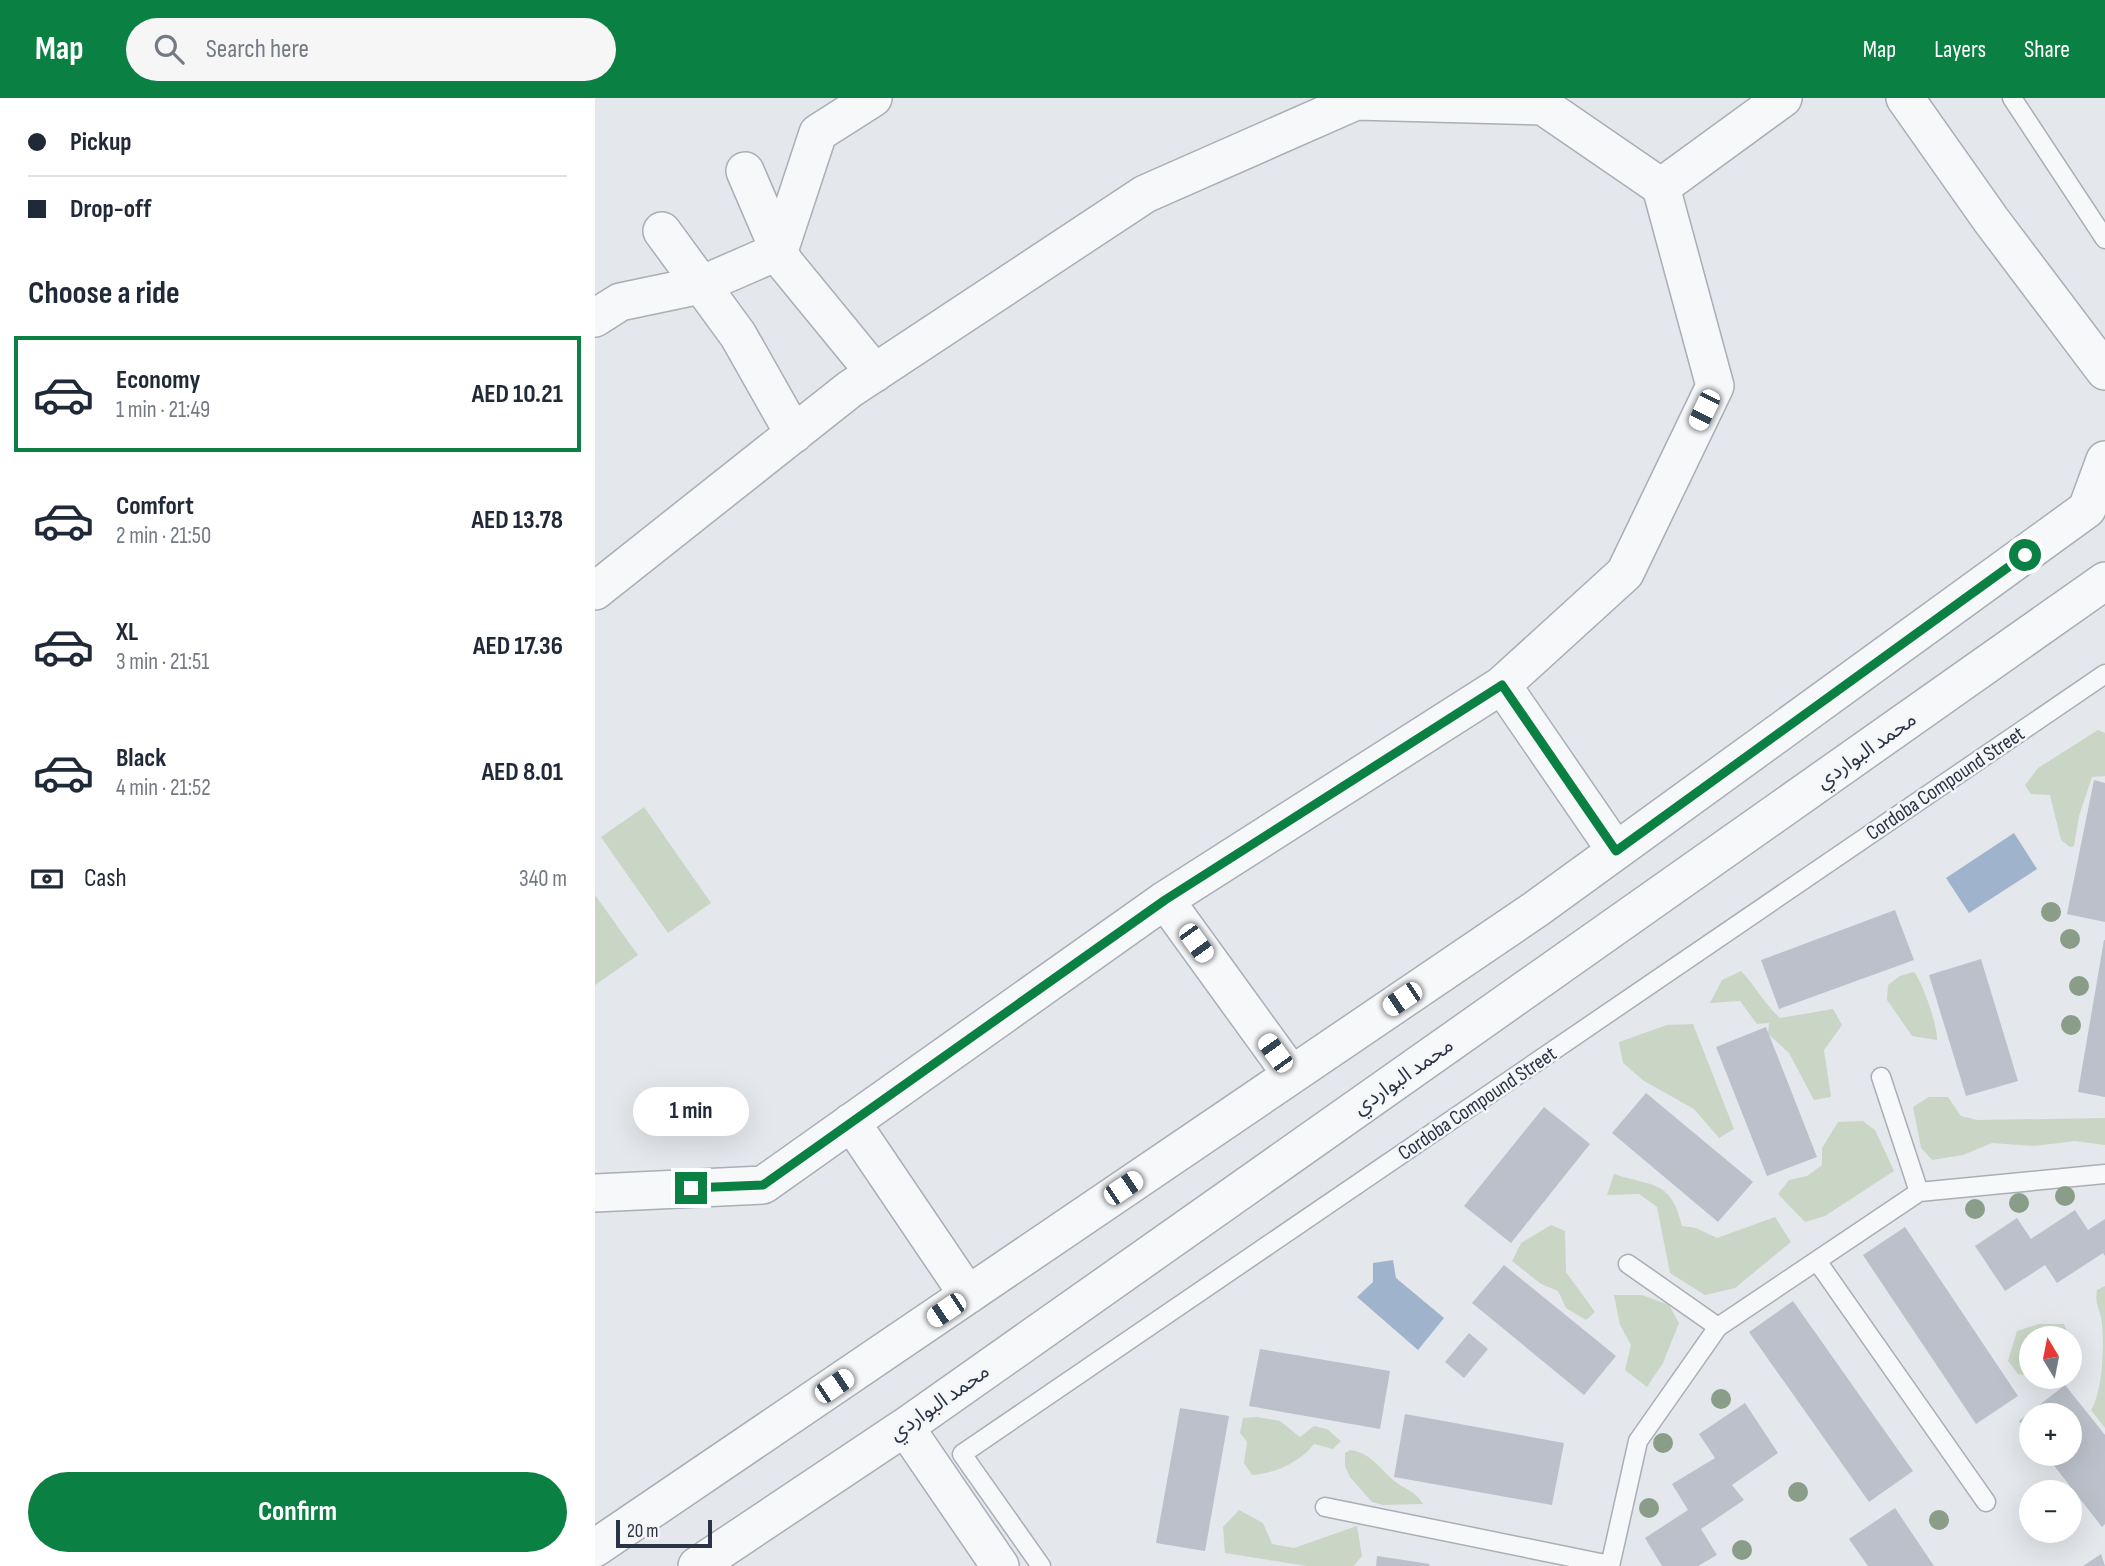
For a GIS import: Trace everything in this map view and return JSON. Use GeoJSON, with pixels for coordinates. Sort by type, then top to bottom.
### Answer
{"type":"FeatureCollection","features":[{"type":"Feature","properties":{"kind":"street"},"geometry":{"type":"LineString","coordinates":[[595,318],[620,302],[701,285],[779,251],[818,134],[873,98]]}},
{"type":"Feature","properties":{"kind":"street"},"geometry":{"type":"LineString","coordinates":[[1661,187],[1783,98]]}},
{"type":"Feature","properties":{"kind":"street"},"geometry":{"type":"LineString","coordinates":[[1905,98],[1991,220],[2105,371]]}},
{"type":"Feature","properties":{"kind":"street"},"geometry":{"type":"LineString","coordinates":[[595,591],[875,373],[1145,194],[1356,101],[1543,106],[1661,187],[1715,386],[1625,573],[1502,685],[1165,900],[763,1185],[595,1192]]}},
{"type":"Feature","properties":{"kind":"street"},"geometry":{"type":"LineString","coordinates":[[745,171],[784,262],[875,373]]}},
{"type":"Feature","properties":{"kind":"street"},"geometry":{"type":"LineString","coordinates":[[661,231],[738,335],[794,434]]}},
{"type":"Feature","properties":{"kind":"street"},"geometry":{"type":"LineString","coordinates":[[595,1548],[1616,851],[2087,509],[2105,460]]}},
{"type":"Feature","properties":{"kind":"street","name":"محمد البواردي"},"geometry":{"type":"LineString","coordinates":[[697,1566],[905,1427],[2105,581]]}},
{"type":"Feature","properties":{"kind":"street"},"geometry":{"type":"LineString","coordinates":[[1502,685],[1616,851]]}},
{"type":"Feature","properties":{"kind":"street"},"geometry":{"type":"LineString","coordinates":[[1165,900],[1291,1074]]}},
{"type":"Feature","properties":{"kind":"street"},"geometry":{"type":"LineString","coordinates":[[851,1122],[968,1294]]}},
{"type":"Feature","properties":{"kind":"street"},"geometry":{"type":"LineString","coordinates":[[905,1427],[1000,1566]]}},
{"type":"Feature","properties":{"kind":"lane"},"geometry":{"type":"LineString","coordinates":[[2012,98],[2105,239]]}},
{"type":"Feature","properties":{"kind":"lane","name":"Cordoba Compound Street"},"geometry":{"type":"LineString","coordinates":[[1041,1566],[962,1454],[2105,674]]}},
{"type":"Feature","properties":{"kind":"lane"},"geometry":{"type":"LineString","coordinates":[[1881,1077],[1919,1192]]}},
{"type":"Feature","properties":{"kind":"lane"},"geometry":{"type":"LineString","coordinates":[[1325,1507],[1610,1565],[1638,1441],[1718,1327],[1919,1192],[2105,1174]]}},
{"type":"Feature","properties":{"kind":"lane"},"geometry":{"type":"LineString","coordinates":[[1817,1261],[1986,1502]]}},
{"type":"Feature","properties":{"kind":"lane"},"geometry":{"type":"LineString","coordinates":[[1628,1264],[1718,1327]]}},
{"type":"Feature","properties":{"kind":"green space"},"geometry":{"type":"Polygon","coordinates":[[[2098,730],[2105,733],[2105,776],[2092,777],[2079,816],[2074,846],[2070,847],[2061,840],[2050,795],[2031,794],[2025,785],[2038,768],[2098,730]]]}},
{"type":"Feature","properties":{"kind":"green space"},"geometry":{"type":"Polygon","coordinates":[[[644,807],[711,903],[668,933],[601,837],[644,807]]]}},
{"type":"Feature","properties":{"kind":"green space"},"geometry":{"type":"Polygon","coordinates":[[[595,895],[638,955],[595,985],[595,895]]]}},
{"type":"Feature","properties":{"kind":"green space"},"geometry":{"type":"Polygon","coordinates":[[[1741,971],[1780,1018],[1833,1009],[1842,1025],[1824,1050],[1831,1097],[1814,1100],[1789,1053],[1768,1034],[1769,1023],[1757,1024],[1740,1001],[1710,1003],[1722,980],[1741,971]]]}},
{"type":"Feature","properties":{"kind":"green space"},"geometry":{"type":"Polygon","coordinates":[[[1914,972],[1929,1005],[1937,1040],[1912,1036],[1887,1000],[1888,985],[1900,976],[1914,972]]]}},
{"type":"Feature","properties":{"kind":"green space"},"geometry":{"type":"Polygon","coordinates":[[[1693,1024],[1734,1129],[1719,1138],[1694,1109],[1644,1081],[1623,1063],[1619,1042],[1667,1025],[1693,1024]]]}},
{"type":"Feature","properties":{"kind":"green space"},"geometry":{"type":"Polygon","coordinates":[[[1929,1097],[1948,1097],[1961,1116],[1977,1120],[2105,1118],[2105,1145],[2075,1141],[2034,1146],[1992,1143],[1963,1155],[1932,1160],[1921,1148],[1913,1107],[1929,1097]]]}},
{"type":"Feature","properties":{"kind":"green space"},"geometry":{"type":"Polygon","coordinates":[[[1863,1121],[1875,1130],[1894,1171],[1825,1216],[1805,1222],[1778,1194],[1789,1180],[1807,1176],[1822,1165],[1822,1148],[1838,1122],[1863,1121]]]}},
{"type":"Feature","properties":{"kind":"green space"},"geometry":{"type":"Polygon","coordinates":[[[1614,1174],[1658,1187],[1666,1192],[1682,1226],[1696,1228],[1717,1238],[1775,1217],[1791,1242],[1735,1288],[1705,1295],[1670,1273],[1657,1207],[1639,1194],[1607,1195],[1614,1174]]]}},
{"type":"Feature","properties":{"kind":"green space"},"geometry":{"type":"Polygon","coordinates":[[[1551,1225],[1565,1231],[1566,1272],[1595,1312],[1586,1320],[1566,1308],[1558,1291],[1541,1284],[1512,1261],[1521,1243],[1551,1225]]]}},
{"type":"Feature","properties":{"kind":"green space"},"geometry":{"type":"Polygon","coordinates":[[[2105,1286],[2105,1428],[2091,1410],[2098,1391],[2103,1351],[2101,1317],[2096,1294],[2097,1290],[2105,1286]]]}},
{"type":"Feature","properties":{"kind":"green space"},"geometry":{"type":"Polygon","coordinates":[[[1614,1295],[1642,1295],[1669,1305],[1679,1323],[1663,1363],[1647,1387],[1625,1370],[1631,1345],[1620,1325],[1614,1295]]]}},
{"type":"Feature","properties":{"kind":"green space"},"geometry":{"type":"Polygon","coordinates":[[[2064,1324],[2065,1326],[2033,1326],[2064,1324]]]}},
{"type":"Feature","properties":{"kind":"green space"},"geometry":{"type":"Polygon","coordinates":[[[2019,1330],[2019,1374],[2008,1361],[2019,1330]]]}},
{"type":"Feature","properties":{"kind":"green space"},"geometry":{"type":"Polygon","coordinates":[[[1257,1417],[1280,1421],[1300,1437],[1314,1426],[1327,1429],[1341,1441],[1333,1449],[1314,1444],[1286,1466],[1252,1475],[1244,1463],[1247,1442],[1240,1433],[1243,1418],[1257,1417]]]}},
{"type":"Feature","properties":{"kind":"green space"},"geometry":{"type":"Polygon","coordinates":[[[1350,1450],[1369,1457],[1423,1504],[1383,1505],[1372,1502],[1350,1477],[1345,1466],[1345,1453],[1350,1450]]]}},
{"type":"Feature","properties":{"kind":"green space"},"geometry":{"type":"Polygon","coordinates":[[[1239,1510],[1263,1523],[1272,1544],[1294,1548],[1357,1526],[1362,1556],[1354,1566],[1307,1566],[1225,1553],[1223,1527],[1239,1510]]]}},
{"type":"Feature","properties":{"kind":"water"},"geometry":{"type":"Polygon","coordinates":[[[2014,833],[2037,869],[1969,913],[1946,878],[2014,833]]]}},
{"type":"Feature","properties":{"kind":"water"},"geometry":{"type":"Polygon","coordinates":[[[1393,1260],[1396,1278],[1444,1318],[1418,1350],[1357,1297],[1373,1282],[1373,1263],[1393,1260]]]}},
{"type":"Feature","properties":{"kind":"building"},"geometry":{"type":"Polygon","coordinates":[[[2094,780],[2105,783],[2105,922],[2067,914],[2094,780]]]}},
{"type":"Feature","properties":{"kind":"building"},"geometry":{"type":"Polygon","coordinates":[[[1895,910],[1914,960],[1779,1009],[1761,960],[1895,910]]]}},
{"type":"Feature","properties":{"kind":"building"},"geometry":{"type":"Polygon","coordinates":[[[2105,940],[2105,1097],[2078,1092],[2105,940]]]}},
{"type":"Feature","properties":{"kind":"building"},"geometry":{"type":"Polygon","coordinates":[[[1981,959],[2018,1081],[1966,1096],[1929,975],[1981,959]]]}},
{"type":"Feature","properties":{"kind":"building"},"geometry":{"type":"Polygon","coordinates":[[[1766,1027],[1817,1157],[1767,1176],[1716,1047],[1766,1027]]]}},
{"type":"Feature","properties":{"kind":"building"},"geometry":{"type":"Polygon","coordinates":[[[1646,1093],[1753,1182],[1718,1222],[1612,1133],[1646,1093]]]}},
{"type":"Feature","properties":{"kind":"building"},"geometry":{"type":"Polygon","coordinates":[[[1544,1107],[1590,1144],[1511,1243],[1464,1206],[1544,1107]]]}},
{"type":"Feature","properties":{"kind":"building"},"geometry":{"type":"Polygon","coordinates":[[[2075,1210],[2088,1230],[2105,1219],[2105,1256],[2103,1253],[2057,1283],[2045,1265],[2005,1291],[1975,1246],[2017,1218],[2031,1239],[2075,1210]]]}},
{"type":"Feature","properties":{"kind":"building"},"geometry":{"type":"Polygon","coordinates":[[[1905,1227],[2018,1396],[1976,1424],[1863,1255],[1905,1227]]]}},
{"type":"Feature","properties":{"kind":"building"},"geometry":{"type":"Polygon","coordinates":[[[1504,1265],[1616,1356],[1584,1395],[1472,1303],[1504,1265]]]}},
{"type":"Feature","properties":{"kind":"building"},"geometry":{"type":"Polygon","coordinates":[[[1793,1301],[1913,1471],[1869,1502],[1749,1332],[1793,1301]]]}},
{"type":"Feature","properties":{"kind":"building"},"geometry":{"type":"Polygon","coordinates":[[[1469,1333],[1488,1349],[1464,1378],[1445,1362],[1469,1333]]]}},
{"type":"Feature","properties":{"kind":"building"},"geometry":{"type":"Polygon","coordinates":[[[1260,1349],[1390,1371],[1380,1429],[1249,1406],[1260,1349]]]}},
{"type":"Feature","properties":{"kind":"building"},"geometry":{"type":"Polygon","coordinates":[[[2059,1390],[2069,1390],[2079,1403],[2042,1403],[2059,1390]]]}},
{"type":"Feature","properties":{"kind":"building"},"geometry":{"type":"Polygon","coordinates":[[[1745,1403],[1778,1453],[1732,1485],[1744,1500],[1701,1529],[1717,1555],[1698,1566],[1662,1566],[1645,1538],[1688,1510],[1672,1484],[1715,1458],[1699,1434],[1745,1403]]]}},
{"type":"Feature","properties":{"kind":"building"},"geometry":{"type":"Polygon","coordinates":[[[2082,1406],[2105,1435],[2105,1524],[2102,1527],[2082,1501],[2082,1480],[2065,1480],[2054,1466],[2082,1466],[2082,1406]]]}},
{"type":"Feature","properties":{"kind":"building"},"geometry":{"type":"Polygon","coordinates":[[[1180,1408],[1229,1416],[1205,1551],[1156,1543],[1180,1408]]]}},
{"type":"Feature","properties":{"kind":"building"},"geometry":{"type":"Polygon","coordinates":[[[1405,1414],[1564,1443],[1552,1505],[1394,1477],[1405,1414]]]}},
{"type":"Feature","properties":{"kind":"building"},"geometry":{"type":"Polygon","coordinates":[[[1895,1508],[1934,1566],[1868,1566],[1849,1539],[1895,1508]]]}},
{"type":"Feature","properties":{"kind":"building"},"geometry":{"type":"Polygon","coordinates":[[[2101,1554],[2105,1566],[2083,1566],[2101,1554]]]}},
{"type":"Feature","properties":{"kind":"building"},"geometry":{"type":"Polygon","coordinates":[[[1377,1556],[1430,1564],[1376,1566],[1377,1556]]]}},
{"type":"Feature","properties":{"kind":"route"},"geometry":{"type":"LineString","coordinates":[[691,1188],[763,1185],[1165,900],[1502,685],[1616,851],[2025,555]]}}]}
